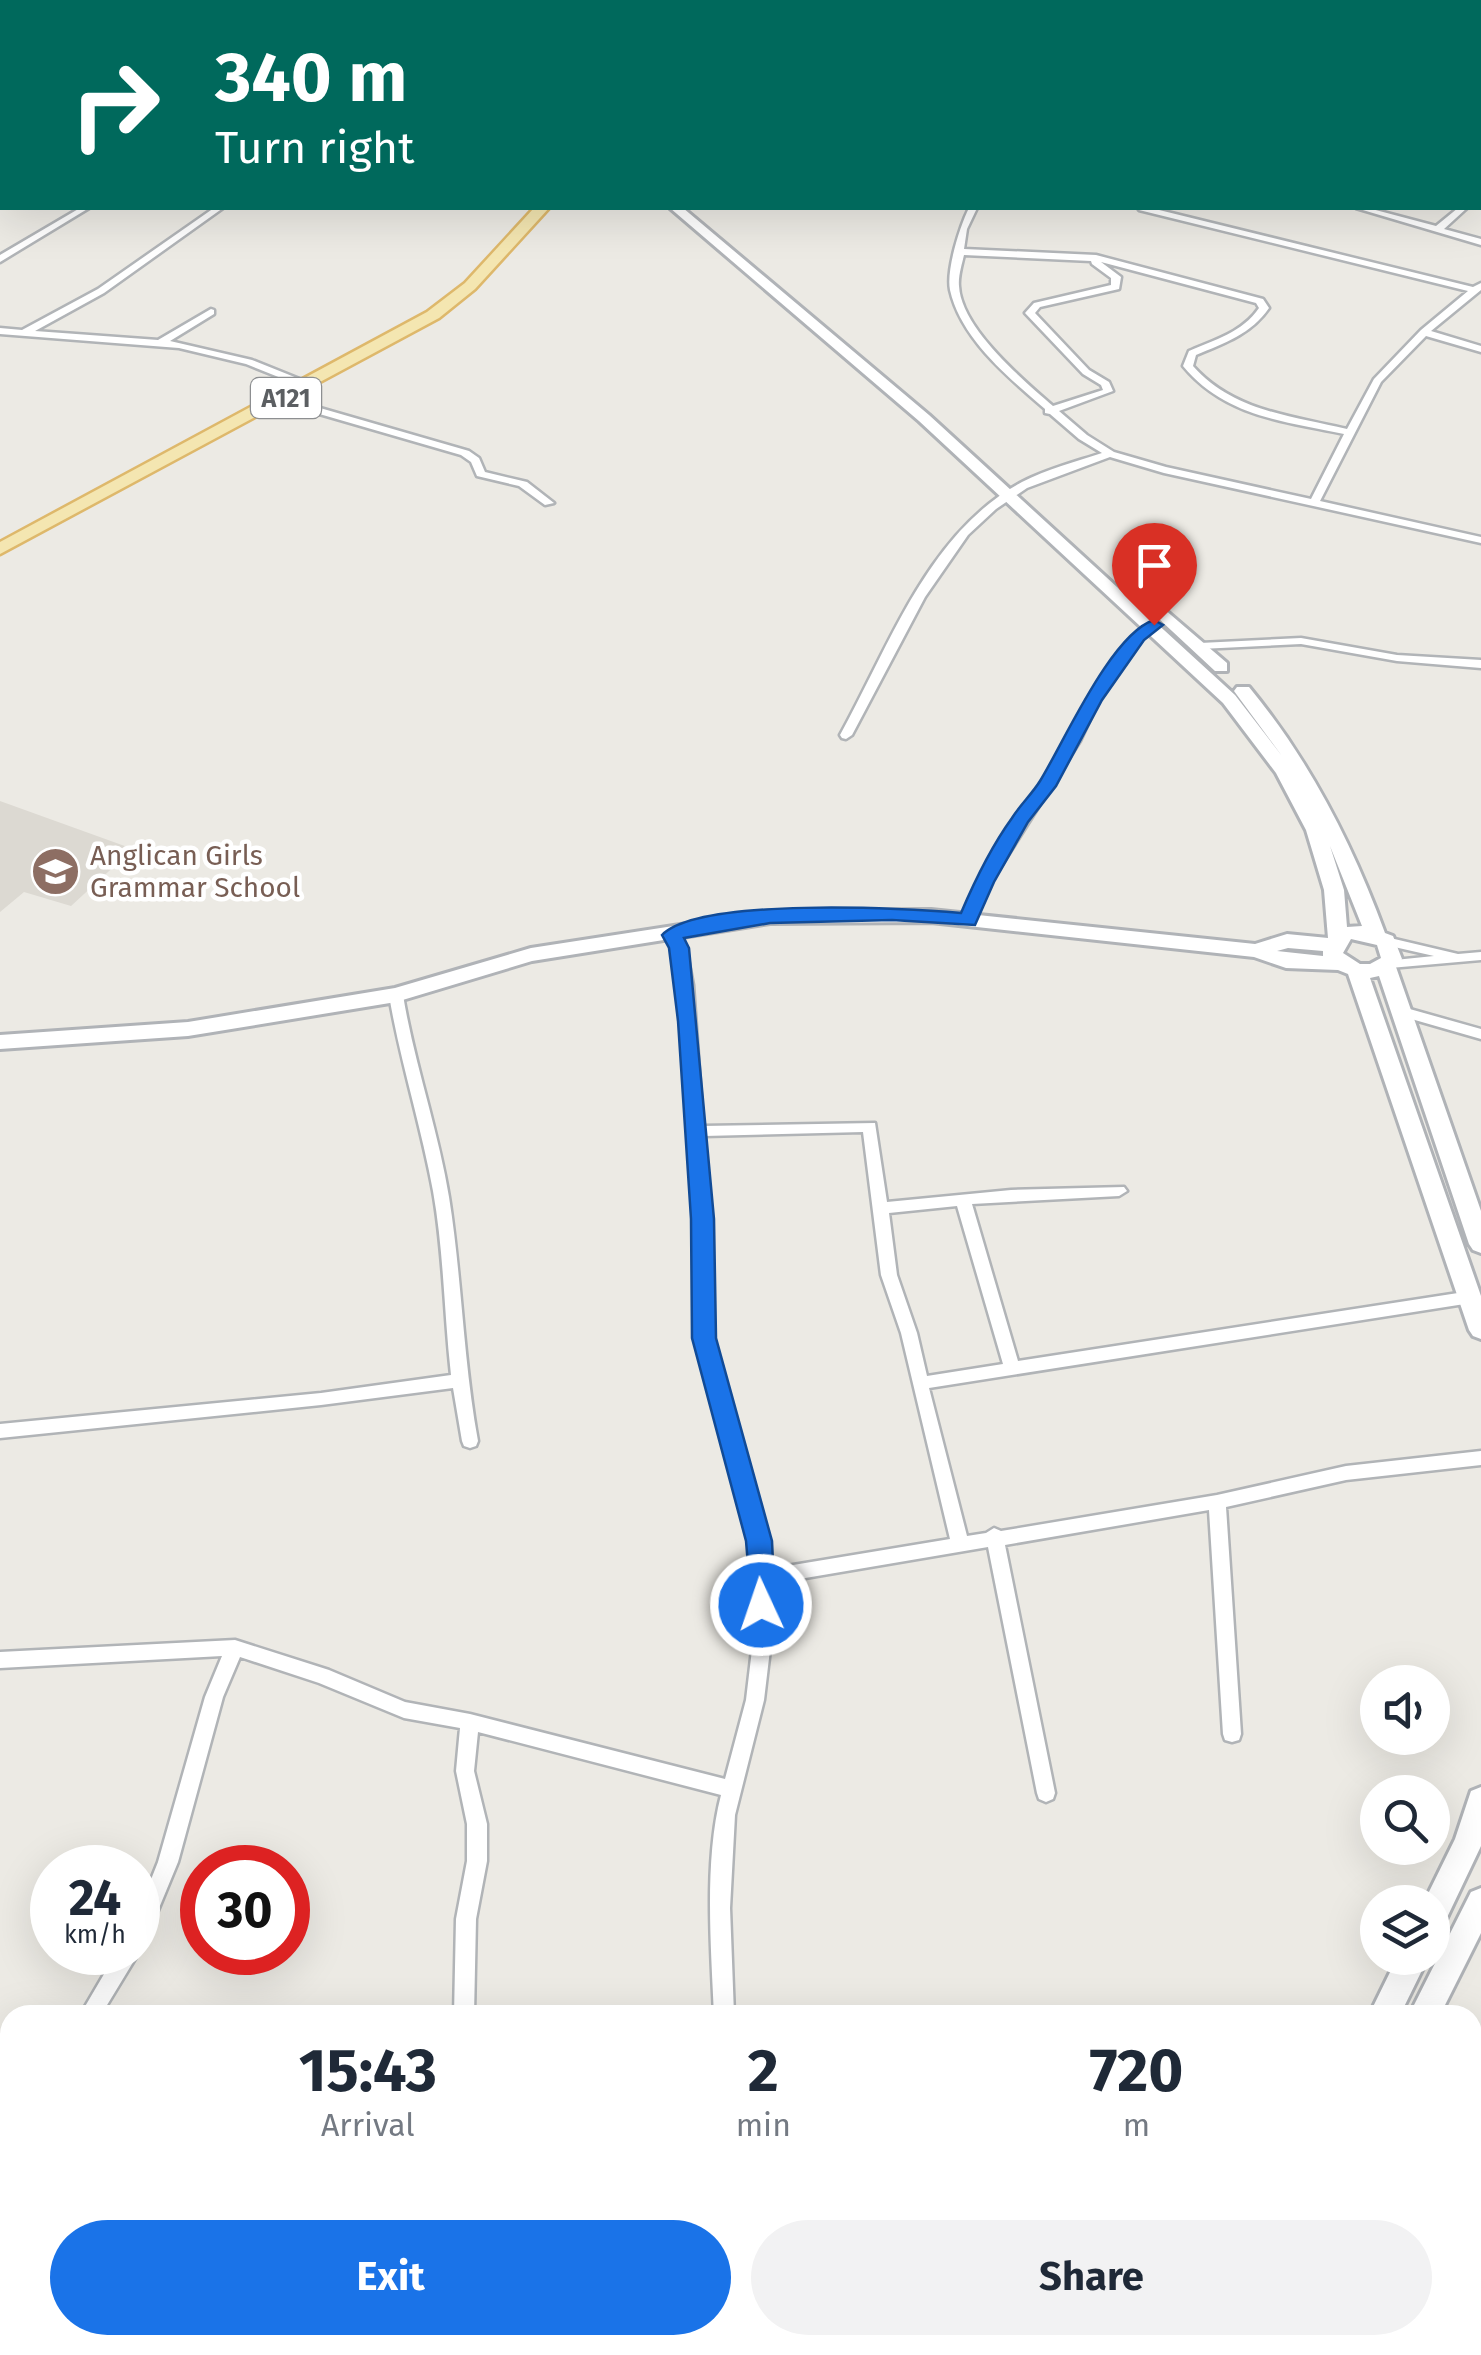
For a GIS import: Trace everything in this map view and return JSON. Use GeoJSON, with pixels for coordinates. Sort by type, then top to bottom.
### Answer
{"type":"FeatureCollection","features":[{"type":"Feature","properties":{"kind":"main road","name":"A121"},"geometry":{"type":"LineString","coordinates":[[0,550],[309,386],[458,296],[540,210]]}},
{"type":"Feature","properties":{"kind":"main road"},"geometry":{"type":"LineString","coordinates":[[678,210],[1200,646],[1260,710],[1300,764],[1381,938],[1393,954],[1388,965],[1399,1011],[1481,1244]]}},
{"type":"Feature","properties":{"kind":"main road"},"geometry":{"type":"LineString","coordinates":[[694,210],[1013,492],[1230,698],[1294,787],[1316,830],[1334,890],[1342,954],[1481,1330]]}},
{"type":"Feature","properties":{"kind":"main road"},"geometry":{"type":"LineString","coordinates":[[0,1042],[188,1029],[396,995],[531,955],[770,916],[892,913],[1256,951],[1286,961],[1342,954],[1388,965]]}},
{"type":"Feature","properties":{"kind":"main road"},"geometry":{"type":"LineString","coordinates":[[1342,954],[1357,932],[1381,938]]}},
{"type":"Feature","properties":{"kind":"main road"},"geometry":{"type":"LineString","coordinates":[[1448,1885],[1469,1841],[1481,1800]]}},
{"type":"Feature","properties":{"kind":"main road"},"geometry":{"type":"LineString","coordinates":[[1429,2005],[1481,1902]]}},
{"type":"Feature","properties":{"kind":"main road"},"geometry":{"type":"LineString","coordinates":[[1389,2005],[1404,1975]]}},
{"type":"Feature","properties":{"kind":"street"},"geometry":{"type":"LineString","coordinates":[[0,259],[82,210]]}},
{"type":"Feature","properties":{"kind":"street"},"geometry":{"type":"LineString","coordinates":[[22,334],[100,292],[217,210]]}},
{"type":"Feature","properties":{"kind":"street"},"geometry":{"type":"LineString","coordinates":[[972,210],[963,229],[954,287],[978,342],[1049,411],[1110,454],[1202,480],[1481,540]]}},
{"type":"Feature","properties":{"kind":"street"},"geometry":{"type":"LineString","coordinates":[[1150,210],[1478,288]]}},
{"type":"Feature","properties":{"kind":"street"},"geometry":{"type":"LineString","coordinates":[[1368,210],[1481,242]]}},
{"type":"Feature","properties":{"kind":"street"},"geometry":{"type":"LineString","coordinates":[[1439,228],[1461,210]]}},
{"type":"Feature","properties":{"kind":"street"},"geometry":{"type":"LineString","coordinates":[[962,252],[1084,256],[1260,301],[1264,308],[1258,317],[1229,338],[1192,353],[1188,366],[1223,397],[1264,414],[1349,432]]}},
{"type":"Feature","properties":{"kind":"street"},"geometry":{"type":"LineString","coordinates":[[1049,411],[1108,391],[1030,313],[1037,305],[1116,287],[1113,273],[1084,256]]}},
{"type":"Feature","properties":{"kind":"street"},"geometry":{"type":"LineString","coordinates":[[1316,502],[1377,381],[1424,332],[1478,288]]}},
{"type":"Feature","properties":{"kind":"street"},"geometry":{"type":"LineString","coordinates":[[162,342],[211,312]]}},
{"type":"Feature","properties":{"kind":"street"},"geometry":{"type":"LineString","coordinates":[[0,331],[162,342],[249,362],[309,386]]}},
{"type":"Feature","properties":{"kind":"street"},"geometry":{"type":"LineString","coordinates":[[1424,332],[1481,349]]}},
{"type":"Feature","properties":{"kind":"street"},"geometry":{"type":"LineString","coordinates":[[282,400],[465,453],[475,460],[481,474],[523,484],[548,503]]}},
{"type":"Feature","properties":{"kind":"street"},"geometry":{"type":"LineString","coordinates":[[846,735],[930,579],[983,514],[1013,492],[1110,454]]}},
{"type":"Feature","properties":{"kind":"street"},"geometry":{"type":"LineString","coordinates":[[968,920],[984,882],[1020,820],[1047,786],[1093,700],[1138,636],[1154,625]]}},
{"type":"Feature","properties":{"kind":"street"},"geometry":{"type":"LineString","coordinates":[[1200,646],[1301,641],[1397,658],[1481,664]]}},
{"type":"Feature","properties":{"kind":"street"},"geometry":{"type":"LineString","coordinates":[[672,935],[679,948],[686,985],[702,1219],[704,1338],[759,1541],[763,1633],[755,1700],[725,1815],[720,1908],[724,2005]]}},
{"type":"Feature","properties":{"kind":"street"},"geometry":{"type":"LineString","coordinates":[[1381,938],[1460,957]]}},
{"type":"Feature","properties":{"kind":"street"},"geometry":{"type":"LineString","coordinates":[[1388,965],[1481,956]]}},
{"type":"Feature","properties":{"kind":"street"},"geometry":{"type":"LineString","coordinates":[[396,995],[404,1055],[422,1096],[445,1220],[456,1380],[470,1441]]}},
{"type":"Feature","properties":{"kind":"street"},"geometry":{"type":"LineString","coordinates":[[1399,1011],[1481,1034]]}},
{"type":"Feature","properties":{"kind":"street"},"geometry":{"type":"LineString","coordinates":[[694,1131],[870,1127],[889,1275],[909,1333],[960,1543]]}},
{"type":"Feature","properties":{"kind":"street"},"geometry":{"type":"LineString","coordinates":[[881,1208],[964,1199],[1119,1191]]}},
{"type":"Feature","properties":{"kind":"street"},"geometry":{"type":"LineString","coordinates":[[964,1199],[1012,1367]]}},
{"type":"Feature","properties":{"kind":"street"},"geometry":{"type":"LineString","coordinates":[[920,1383],[1471,1296]]}},
{"type":"Feature","properties":{"kind":"street"},"geometry":{"type":"LineString","coordinates":[[0,1431],[320,1399],[456,1380]]}},
{"type":"Feature","properties":{"kind":"street"},"geometry":{"type":"LineString","coordinates":[[760,1578],[994,1536],[1217,1502],[1346,1473],[1481,1458]]}},
{"type":"Feature","properties":{"kind":"street"},"geometry":{"type":"LineString","coordinates":[[1217,1502],[1232,1734]]}},
{"type":"Feature","properties":{"kind":"street"},"geometry":{"type":"LineString","coordinates":[[994,1536],[1046,1792]]}},
{"type":"Feature","properties":{"kind":"street"},"geometry":{"type":"LineString","coordinates":[[0,1660],[235,1648],[323,1676],[404,1710],[470,1722],[732,1789]]}},
{"type":"Feature","properties":{"kind":"street"},"geometry":{"type":"LineString","coordinates":[[160,1881],[214,1697],[235,1648]]}},
{"type":"Feature","properties":{"kind":"street"},"geometry":{"type":"LineString","coordinates":[[464,2005],[466,1919],[477,1860],[477,1824],[465,1770],[470,1722]]}},
{"type":"Feature","properties":{"kind":"street"},"geometry":{"type":"LineString","coordinates":[[96,2005],[114,1975]]}},
{"type":"Feature","properties":{"kind":"shaded area","name":"Anglican Girls Grammar School"},"geometry":{"type":"Polygon","coordinates":[[[0,801],[133,849],[71,906],[24,892],[0,912],[0,801]]]}},
{"type":"Feature","properties":{"kind":"place","name":"Anglican Girls Grammar School"},"geometry":{"type":"Point","coordinates":[55,871]}},
{"type":"Feature","properties":{"kind":"route"},"geometry":{"type":"LineString","coordinates":[[761,1605],[759,1541],[704,1338],[702,1219],[686,985],[679,948],[672,935],[720,922],[770,916],[892,913],[968,920],[984,882],[1020,820],[1047,786],[1074,741],[1093,700],[1138,636],[1154,625]]}}]}
